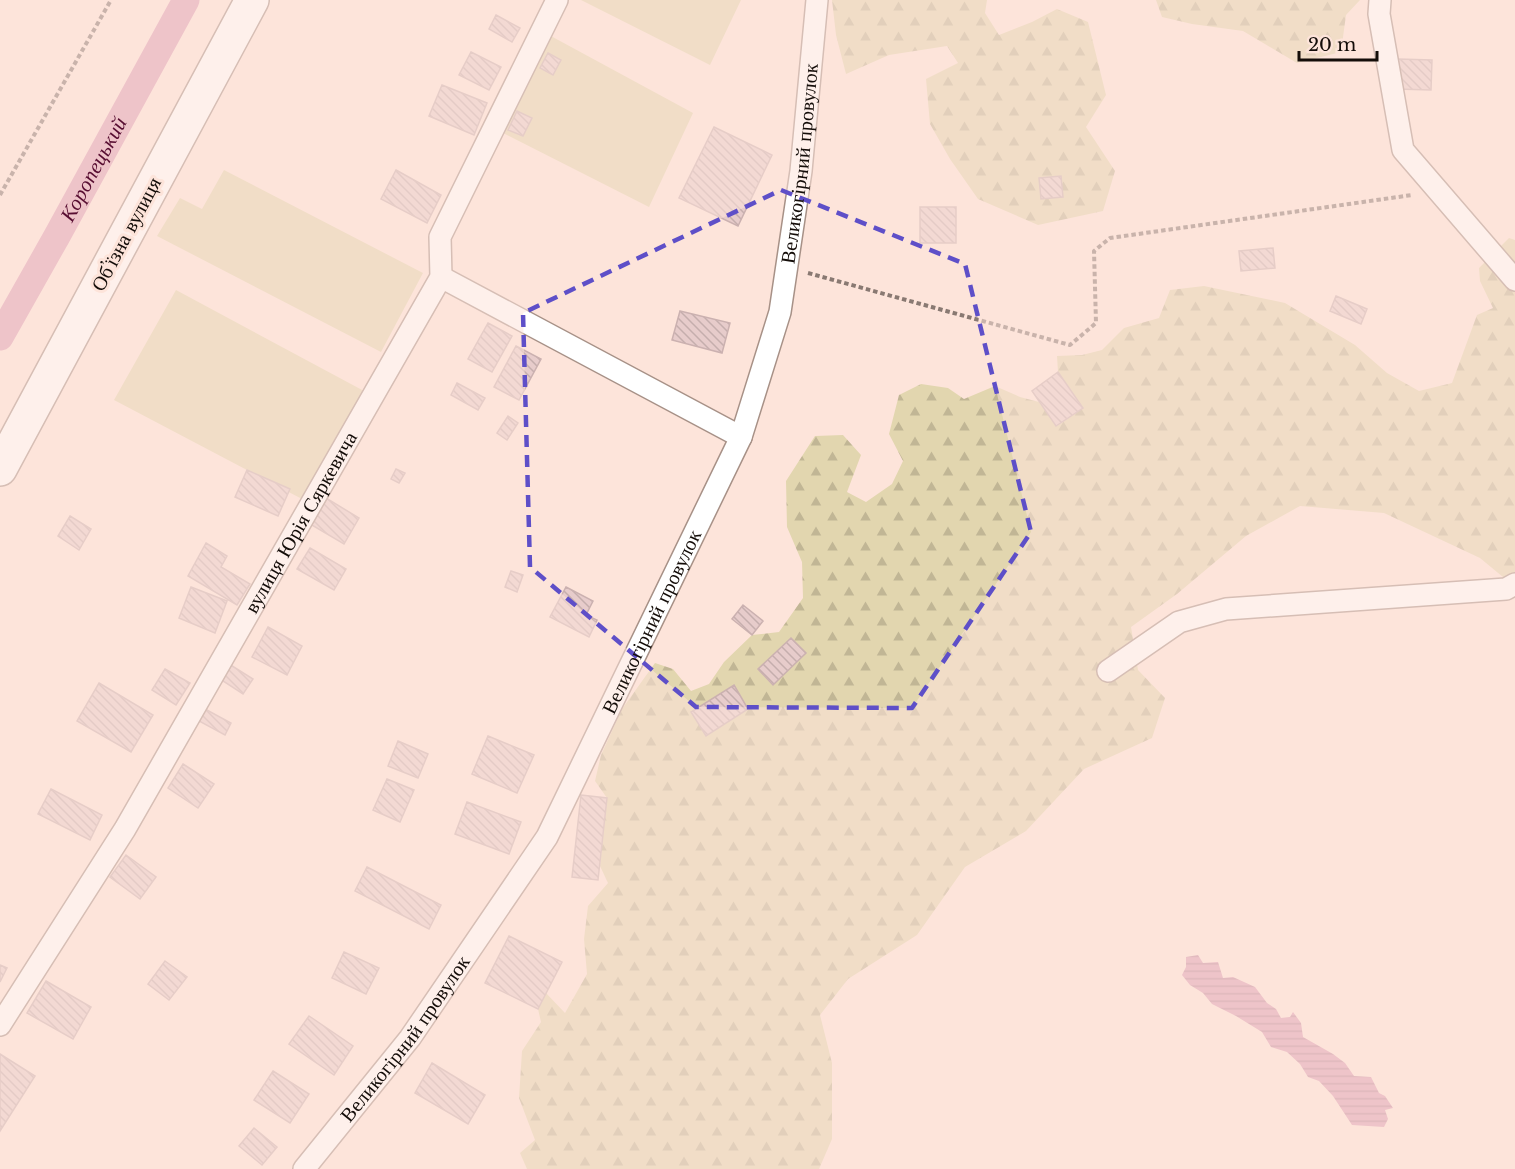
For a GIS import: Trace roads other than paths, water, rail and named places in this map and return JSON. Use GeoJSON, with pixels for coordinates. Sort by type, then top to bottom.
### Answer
{"type":"FeatureCollection","features":[{"type":"Feature","properties":{"kind":"main road","name":"Обʼїзна вулиця"},"geometry":{"type":"LineString","coordinates":[[0,469],[252,0]]}},
{"type":"Feature","properties":{"kind":"street"},"geometry":{"type":"LineString","coordinates":[[557,0],[440,237],[441,277],[741,437]]}},
{"type":"Feature","properties":{"kind":"street","name":"Великогірний провулок"},"geometry":{"type":"LineString","coordinates":[[304,1169],[410,1038],[547,837],[741,437],[780,312],[801,171],[817,0]]}},
{"type":"Feature","properties":{"kind":"street"},"geometry":{"type":"LineString","coordinates":[[1380,0],[1379,14],[1403,150],[1515,280]]}},
{"type":"Feature","properties":{"kind":"street","name":"вулиця Юрія Сяркевича"},"geometry":{"type":"LineString","coordinates":[[0,1024],[125,829],[441,277]]}},
{"type":"Feature","properties":{"kind":"street"},"geometry":{"type":"LineString","coordinates":[[1108,671],[1179,622],[1226,609],[1506,589],[1515,584]]}},
{"type":"Feature","properties":{"kind":"waterway","name":"Коропецький"},"geometry":{"type":"LineString","coordinates":[[0,337],[186,0]]}}]}
